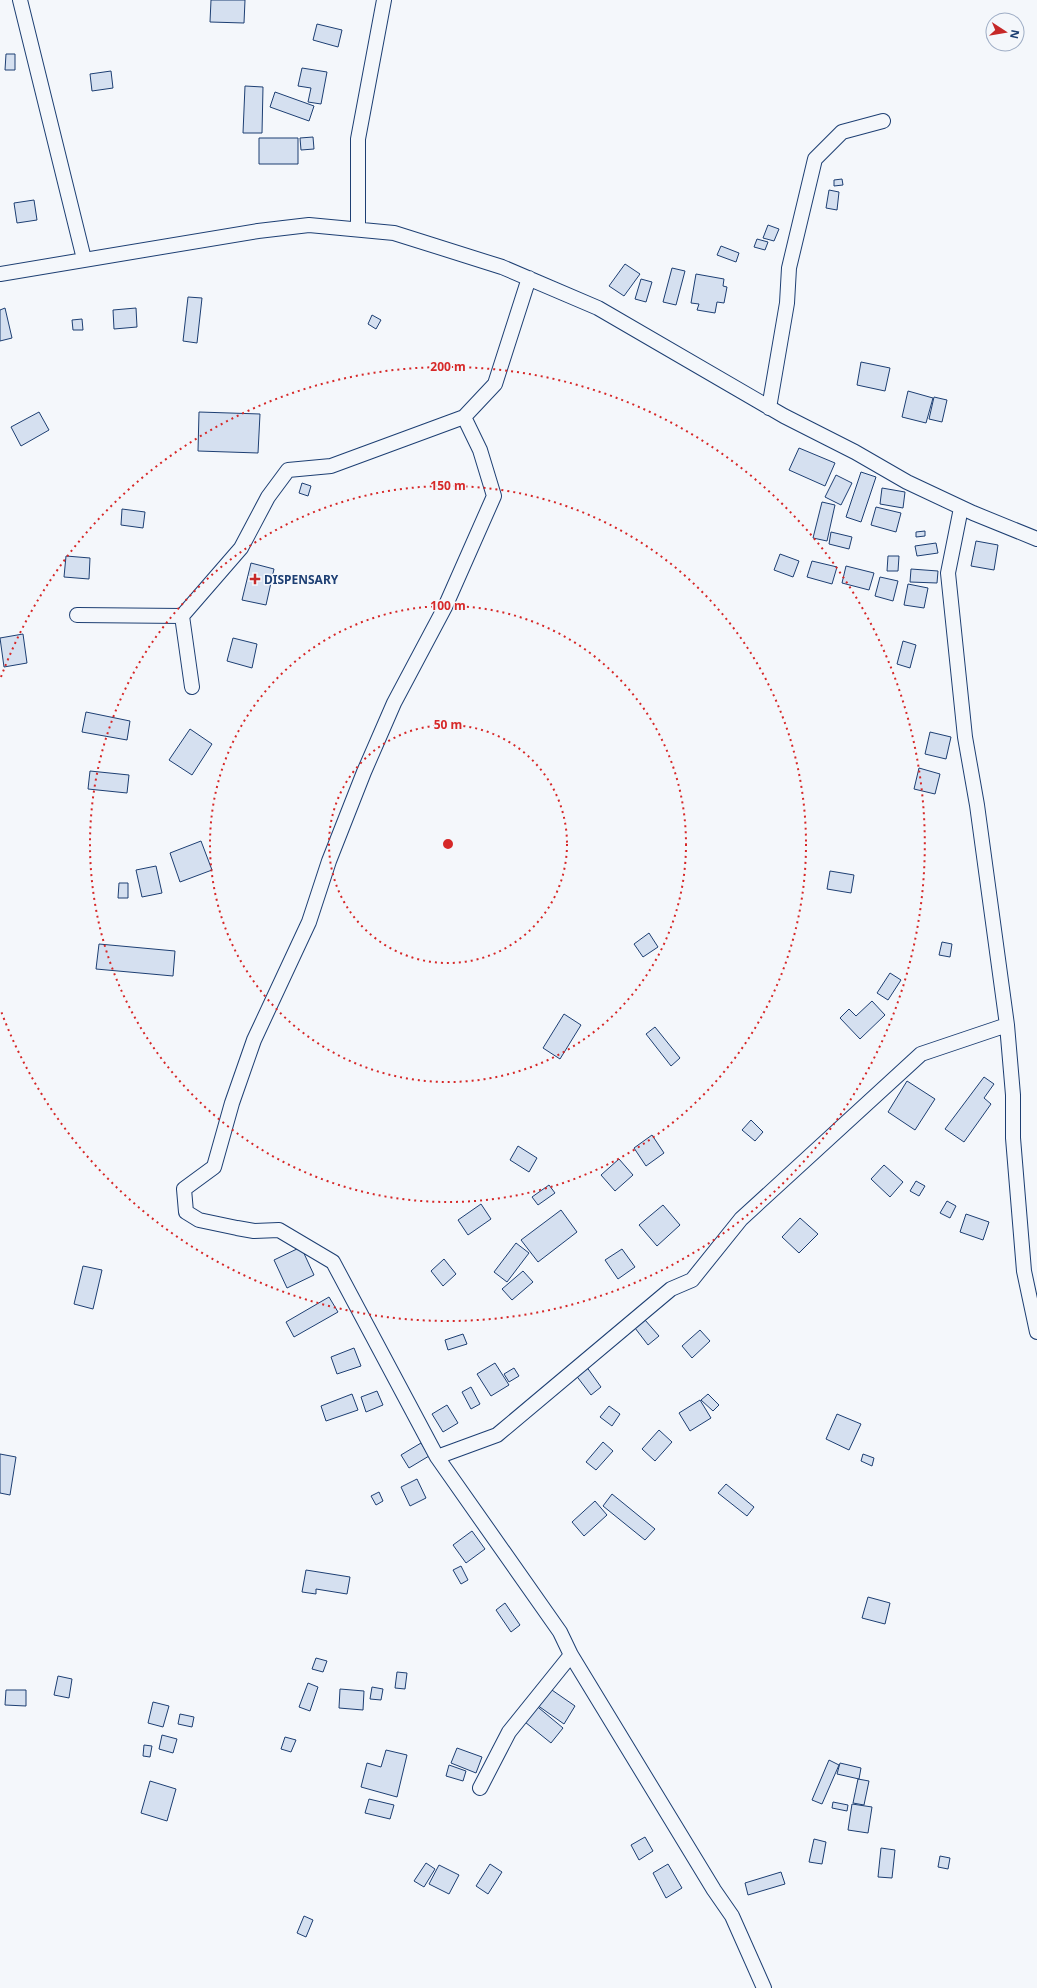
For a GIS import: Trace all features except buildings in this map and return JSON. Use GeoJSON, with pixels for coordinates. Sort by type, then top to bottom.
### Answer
{"type":"FeatureCollection","features":[{"type":"Feature","properties":{"kind":"street"},"geometry":{"type":"LineString","coordinates":[[20,0],[84,259]]}},
{"type":"Feature","properties":{"kind":"street"},"geometry":{"type":"LineString","coordinates":[[358,228],[358,139],[384,0]]}},
{"type":"Feature","properties":{"kind":"street"},"geometry":{"type":"LineString","coordinates":[[769,408],[787,303],[788,268],[815,159],[842,132],[884,121]]}},
{"type":"Feature","properties":{"kind":"street"},"geometry":{"type":"LineString","coordinates":[[0,274],[258,231],[310,225],[358,228],[394,233],[502,267],[598,308],[769,408],[907,482],[961,508],[1037,539]]}},
{"type":"Feature","properties":{"kind":"street"},"geometry":{"type":"LineString","coordinates":[[77,615],[182,616],[242,548],[268,497],[288,470],[331,466],[464,417],[495,384],[529,278]]}},
{"type":"Feature","properties":{"kind":"street"},"geometry":{"type":"LineString","coordinates":[[464,417],[480,450],[494,496],[445,607],[394,703],[367,765],[329,861],[309,922],[254,1040],[232,1103],[214,1167],[184,1189],[186,1212],[199,1220],[254,1231],[279,1230],[333,1262],[437,1457],[560,1632],[571,1655],[714,1890],[732,1916],[764,1988]]}},
{"type":"Feature","properties":{"kind":"street"},"geometry":{"type":"LineString","coordinates":[[961,508],[948,573],[965,737],[977,805],[1007,1025],[1013,1095],[1013,1138],[1024,1270],[1037,1332]]}},
{"type":"Feature","properties":{"kind":"street"},"geometry":{"type":"LineString","coordinates":[[182,616],[192,687]]}},
{"type":"Feature","properties":{"kind":"street"},"geometry":{"type":"LineString","coordinates":[[437,1457],[497,1435],[671,1289],[692,1280],[741,1219],[921,1054],[1007,1025]]}},
{"type":"Feature","properties":{"kind":"street"},"geometry":{"type":"LineString","coordinates":[[480,1788],[509,1732],[571,1655]]}},
{"type":"Feature","properties":{"kind":"place","name":"DISPENSARY"},"geometry":{"type":"Point","coordinates":[255,579]}}]}
